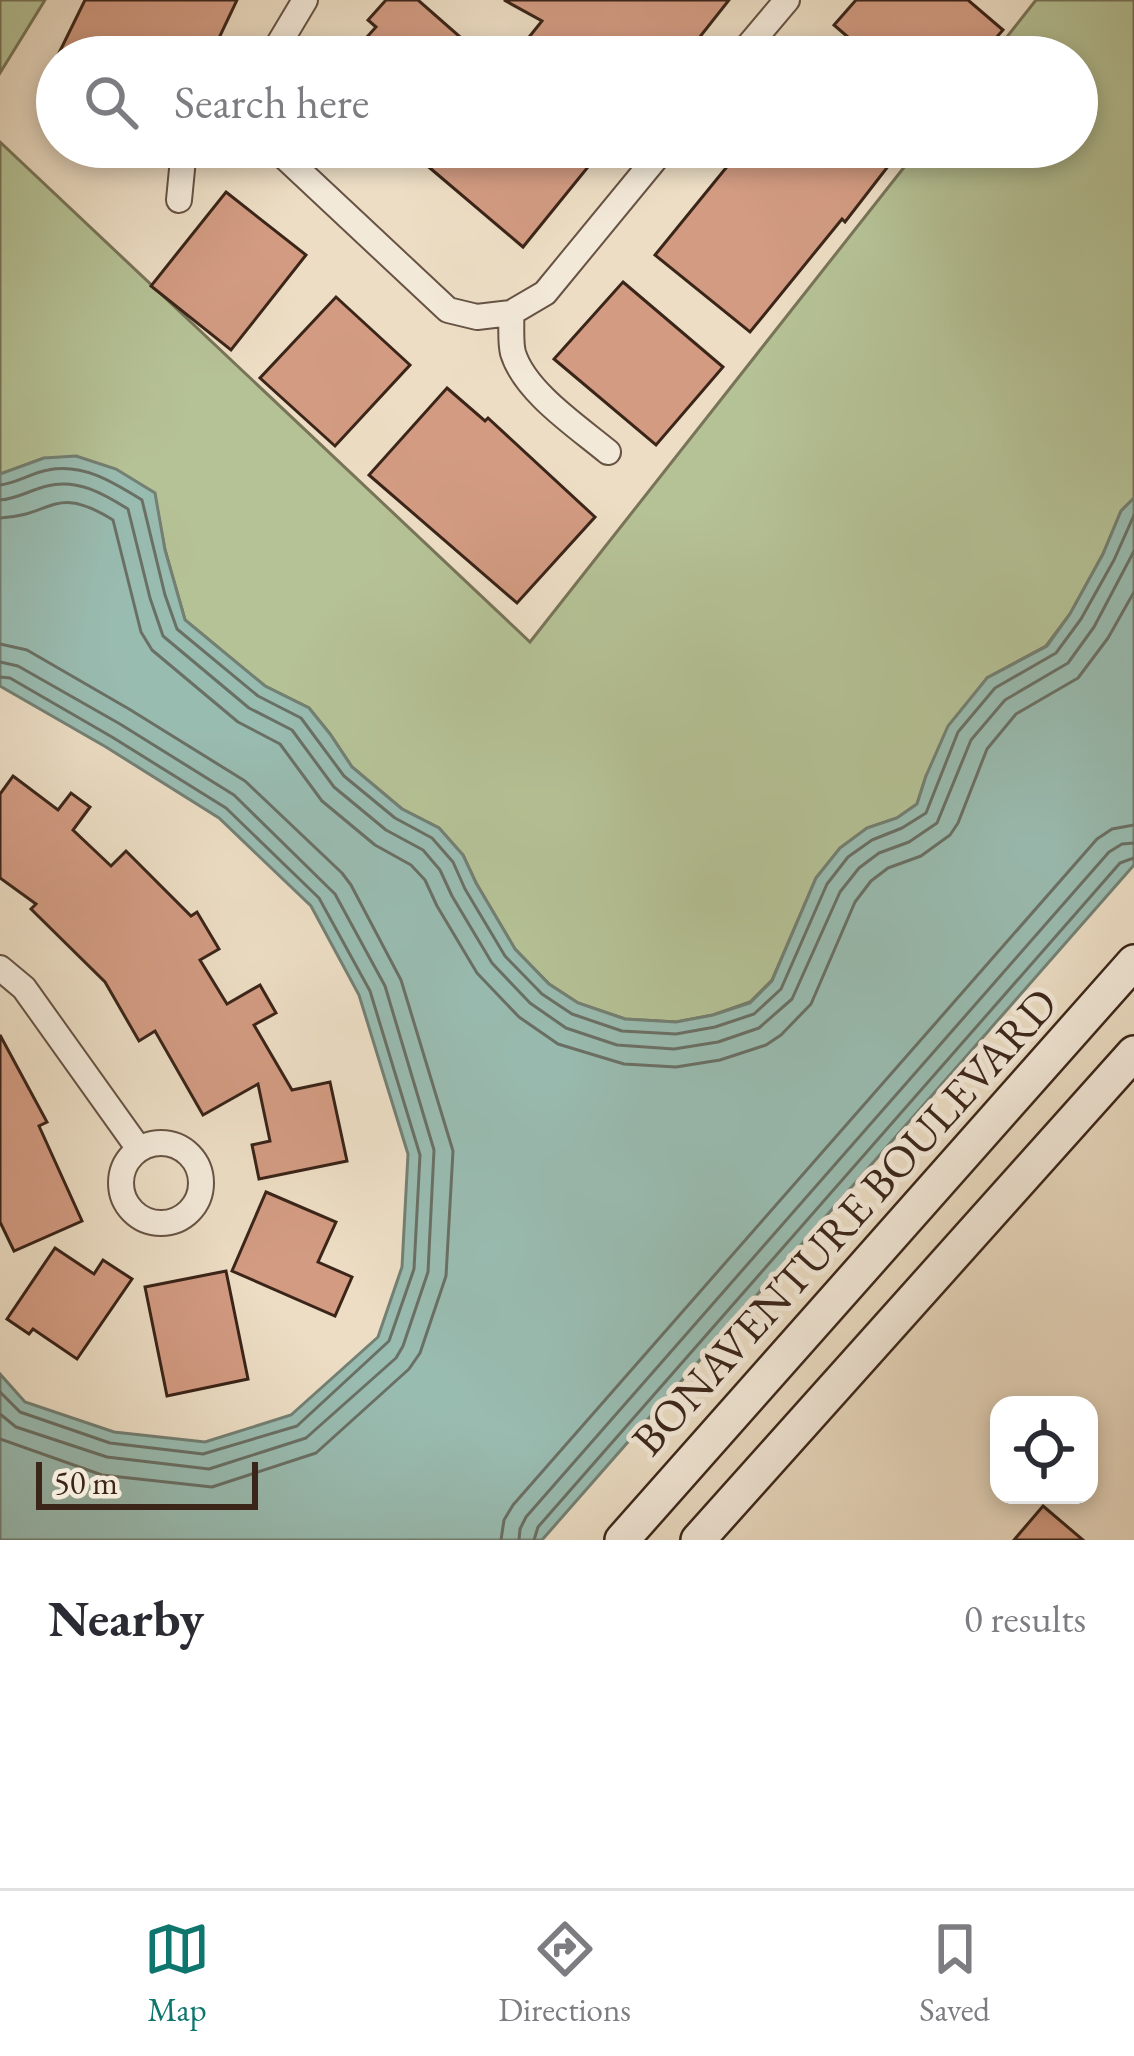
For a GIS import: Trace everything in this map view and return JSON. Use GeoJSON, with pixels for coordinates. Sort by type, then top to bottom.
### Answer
{"type":"FeatureCollection","features":[{"type":"Feature","properties":{"kind":"main road","name":"BONAVENTURE BOULEVARD"},"geometry":{"type":"LineString","coordinates":[[622,1540],[1134,962]]}},
{"type":"Feature","properties":{"kind":"main road"},"geometry":{"type":"LineString","coordinates":[[698,1540],[1134,1053]]}},
{"type":"Feature","properties":{"kind":"street"},"geometry":{"type":"LineString","coordinates":[[284,36],[305,0]]}},
{"type":"Feature","properties":{"kind":"street"},"geometry":{"type":"LineString","coordinates":[[757,36],[787,0]]}},
{"type":"Feature","properties":{"kind":"street"},"geometry":{"type":"LineString","coordinates":[[179,200],[182,168]]}},
{"type":"Feature","properties":{"kind":"street"},"geometry":{"type":"LineString","coordinates":[[296,168],[448,310],[478,317],[511,313],[544,293],[648,168]]}},
{"type":"Feature","properties":{"kind":"street"},"geometry":{"type":"LineString","coordinates":[[511,313],[513,351],[526,378],[608,452]]}},
{"type":"Feature","properties":{"kind":"street"},"geometry":{"type":"LineString","coordinates":[[0,968],[24,988],[139,1149]]}},
{"type":"Feature","properties":{"kind":"green space"},"geometry":{"type":"Polygon","coordinates":[[[0,0],[45,0],[0,73],[0,0]]]}},
{"type":"Feature","properties":{"kind":"green space"},"geometry":{"type":"Polygon","coordinates":[[[1036,0],[1134,0],[1134,498],[1121,511],[1070,614],[1046,646],[987,678],[926,776],[917,804],[897,818],[867,828],[840,848],[816,878],[772,980],[750,1002],[676,1022],[625,1019],[578,1003],[549,984],[515,949],[463,855],[439,828],[402,809],[352,767],[309,708],[265,686],[185,620],[154,493],[44,458],[0,474],[0,142],[530,642],[903,168],[1098,168],[1098,36],[1008,36],[1036,0]]]}},
{"type":"Feature","properties":{"kind":"water"},"geometry":{"type":"Polygon","coordinates":[[[76,456],[116,469],[155,493],[185,620],[265,686],[309,708],[352,767],[402,809],[439,828],[463,855],[515,949],[549,984],[578,1003],[625,1019],[676,1022],[750,1003],[772,981],[816,878],[840,848],[867,828],[897,818],[917,804],[948,726],[987,678],[1047,646],[1103,554],[1121,511],[1134,498],[1134,865],[542,1540],[0,1540],[0,1374],[25,1402],[114,1432],[205,1442],[291,1415],[378,1337],[402,1267],[408,1154],[359,995],[311,906],[219,818],[0,686],[0,474],[44,458],[76,456]]]}},
{"type":"Feature","properties":{"kind":"building"},"geometry":{"type":"Polygon","coordinates":[[[85,0],[237,0],[220,36],[67,36],[85,0]]]}},
{"type":"Feature","properties":{"kind":"building"},"geometry":{"type":"Polygon","coordinates":[[[386,0],[418,0],[459,36],[368,36],[376,27],[368,20],[386,0]]]}},
{"type":"Feature","properties":{"kind":"building"},"geometry":{"type":"Polygon","coordinates":[[[504,0],[729,0],[701,36],[530,36],[542,21],[504,0]]]}},
{"type":"Feature","properties":{"kind":"building"},"geometry":{"type":"Polygon","coordinates":[[[856,0],[968,0],[1003,30],[998,36],[847,36],[834,25],[856,0]]]}},
{"type":"Feature","properties":{"kind":"building"},"geometry":{"type":"Polygon","coordinates":[[[430,168],[587,168],[523,247],[430,168]]]}},
{"type":"Feature","properties":{"kind":"building"},"geometry":{"type":"Polygon","coordinates":[[[726,168],[887,168],[750,332],[655,255],[726,168]]]}},
{"type":"Feature","properties":{"kind":"building"},"geometry":{"type":"Polygon","coordinates":[[[226,192],[306,255],[231,350],[151,286],[226,192]]]}},
{"type":"Feature","properties":{"kind":"building"},"geometry":{"type":"Polygon","coordinates":[[[623,282],[723,367],[656,445],[554,359],[623,282]]]}},
{"type":"Feature","properties":{"kind":"building"},"geometry":{"type":"Polygon","coordinates":[[[336,297],[410,365],[335,446],[260,378],[336,297]]]}},
{"type":"Feature","properties":{"kind":"building"},"geometry":{"type":"Polygon","coordinates":[[[447,388],[485,421],[488,418],[595,517],[517,603],[369,475],[447,388]]]}},
{"type":"Feature","properties":{"kind":"building"},"geometry":{"type":"Polygon","coordinates":[[[13,776],[58,810],[71,793],[90,807],[73,830],[111,866],[126,851],[191,916],[197,912],[219,949],[200,960],[227,1004],[260,985],[276,1013],[254,1025],[292,1090],[330,1082],[347,1161],[259,1179],[252,1145],[270,1141],[258,1084],[203,1115],[155,1031],[139,1041],[105,982],[31,909],[36,904],[0,878],[0,794],[13,776]]]}},
{"type":"Feature","properties":{"kind":"building"},"geometry":{"type":"Polygon","coordinates":[[[0,1035],[47,1122],[39,1126],[82,1221],[14,1251],[0,1222],[0,1035]]]}},
{"type":"Feature","properties":{"kind":"building"},"geometry":{"type":"Polygon","coordinates":[[[266,1192],[336,1222],[318,1262],[352,1277],[335,1316],[232,1271],[266,1192]]]}},
{"type":"Feature","properties":{"kind":"building"},"geometry":{"type":"Polygon","coordinates":[[[55,1248],[94,1274],[103,1260],[132,1279],[77,1359],[33,1329],[29,1334],[7,1319],[55,1248]]]}},
{"type":"Feature","properties":{"kind":"building"},"geometry":{"type":"Polygon","coordinates":[[[226,1271],[248,1379],[167,1396],[145,1287],[226,1271]]]}},
{"type":"Feature","properties":{"kind":"building"},"geometry":{"type":"Polygon","coordinates":[[[1043,1506],[1083,1540],[1014,1540],[1043,1506]]]}}]}
